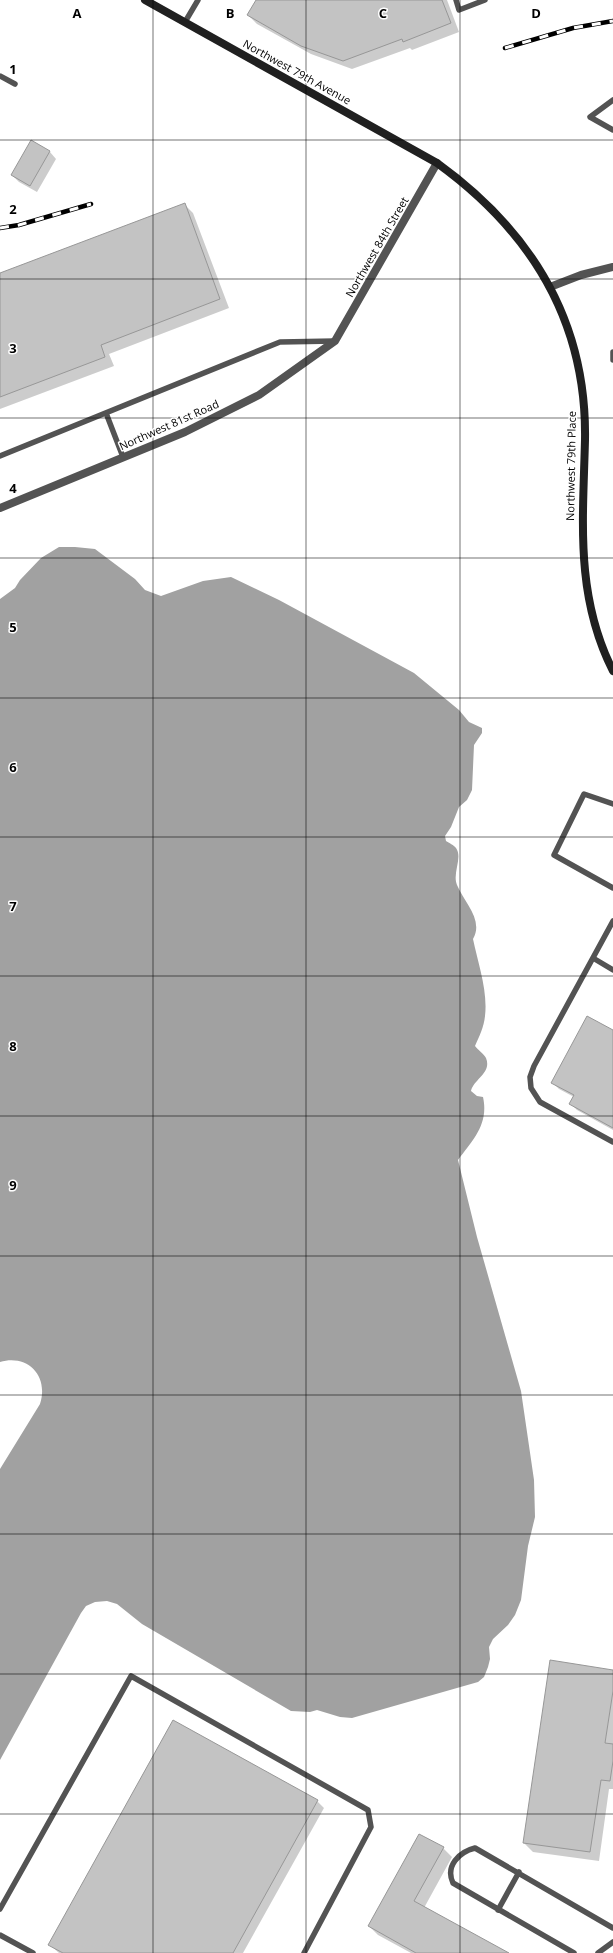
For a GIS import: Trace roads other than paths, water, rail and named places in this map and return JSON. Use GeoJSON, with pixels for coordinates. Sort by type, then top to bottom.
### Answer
{"type":"FeatureCollection","features":[{"type":"Feature","properties":{"kind":"main road","name":"Northwest 79th Avenue"},"geometry":{"type":"LineString","coordinates":[[145,0],[437,163]]}},
{"type":"Feature","properties":{"kind":"main road","name":"Northwest 79th Place"},"geometry":{"type":"LineString","coordinates":[[437,163],[458,179],[505,223],[538,266],[550,287],[569,334],[580,384],[585,438],[582,528],[584,572],[592,617],[613,671]]}},
{"type":"Feature","properties":{"kind":"street","name":"Northwest 84th Street"},"geometry":{"type":"LineString","coordinates":[[335,341],[437,163]]}},
{"type":"Feature","properties":{"kind":"street"},"geometry":{"type":"LineString","coordinates":[[550,287],[586,273],[613,268]]}},
{"type":"Feature","properties":{"kind":"street","name":"Northwest 81st Road"},"geometry":{"type":"LineString","coordinates":[[0,508],[185,432],[259,395],[335,341]]}},
{"type":"Feature","properties":{"kind":"lane"},"geometry":{"type":"LineString","coordinates":[[185,22],[198,0]]}},
{"type":"Feature","properties":{"kind":"lane"},"geometry":{"type":"LineString","coordinates":[[456,0],[459,10],[485,0]]}},
{"type":"Feature","properties":{"kind":"lane"},"geometry":{"type":"LineString","coordinates":[[0,76],[15,84]]}},
{"type":"Feature","properties":{"kind":"lane"},"geometry":{"type":"LineString","coordinates":[[613,100],[590,117],[613,130]]}},
{"type":"Feature","properties":{"kind":"lane"},"geometry":{"type":"LineString","coordinates":[[0,456],[280,342],[335,341]]}},
{"type":"Feature","properties":{"kind":"lane"},"geometry":{"type":"LineString","coordinates":[[613,352],[613,360]]}},
{"type":"Feature","properties":{"kind":"lane"},"geometry":{"type":"LineString","coordinates":[[106,413],[123,457]]}},
{"type":"Feature","properties":{"kind":"lane"},"geometry":{"type":"LineString","coordinates":[[613,804],[584,794],[554,855],[613,888]]}},
{"type":"Feature","properties":{"kind":"lane"},"geometry":{"type":"LineString","coordinates":[[613,921],[534,1066],[530,1077],[531,1088],[540,1102],[613,1142]]}},
{"type":"Feature","properties":{"kind":"lane"},"geometry":{"type":"LineString","coordinates":[[593,958],[613,970]]}},
{"type":"Feature","properties":{"kind":"lane"},"geometry":{"type":"LineString","coordinates":[[0,1909],[132,1676],[368,1810],[371,1827],[304,1953]]}},
{"type":"Feature","properties":{"kind":"lane"},"geometry":{"type":"LineString","coordinates":[[574,1953],[452,1883],[449,1875],[452,1865],[467,1850],[475,1848],[519,1872],[613,1928]]}},
{"type":"Feature","properties":{"kind":"lane"},"geometry":{"type":"LineString","coordinates":[[498,1910],[519,1872]]}},
{"type":"Feature","properties":{"kind":"lane"},"geometry":{"type":"LineString","coordinates":[[0,1935],[34,1953]]}},
{"type":"Feature","properties":{"kind":"lane"},"geometry":{"type":"LineString","coordinates":[[598,1953],[613,1942]]}},
{"type":"Feature","properties":{"kind":"railway"},"geometry":{"type":"LineString","coordinates":[[505,48],[573,28],[613,21]]}},
{"type":"Feature","properties":{"kind":"railway"},"geometry":{"type":"LineString","coordinates":[[0,228],[19,225],[91,204]]}}]}
